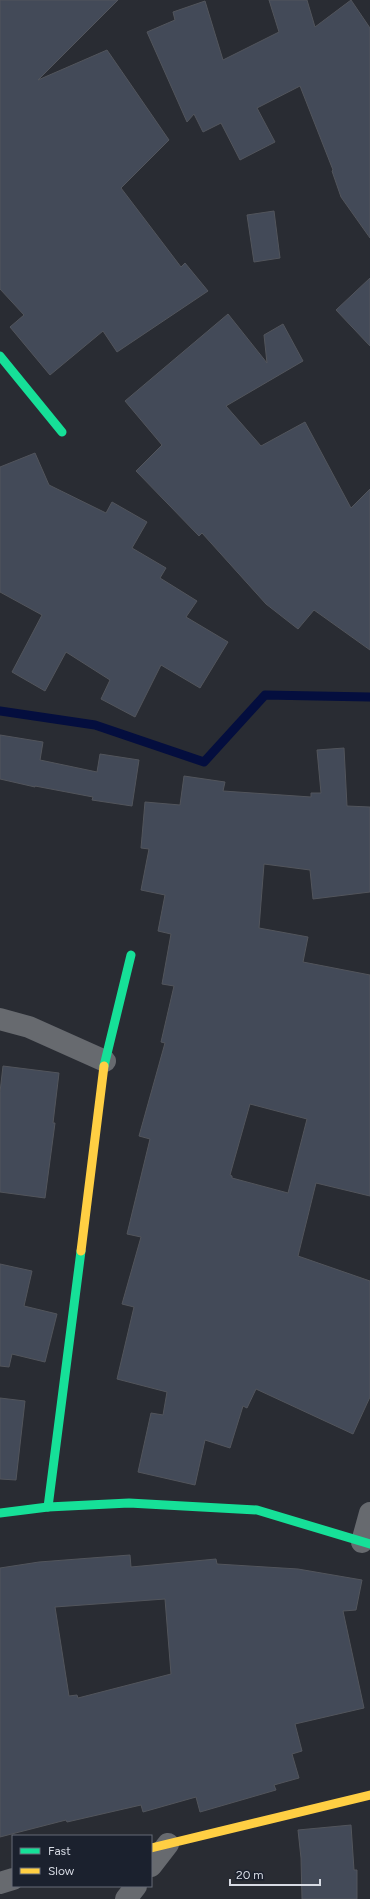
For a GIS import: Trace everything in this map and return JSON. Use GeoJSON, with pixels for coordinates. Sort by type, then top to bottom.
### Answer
{"type":"FeatureCollection","features":[{"type":"Feature","properties":{"kind":"street"},"geometry":{"type":"LineString","coordinates":[[0,356],[62,432]]}},
{"type":"Feature","properties":{"kind":"street"},"geometry":{"type":"LineString","coordinates":[[48,1507],[105,1061],[131,955]]}},
{"type":"Feature","properties":{"kind":"street"},"geometry":{"type":"LineString","coordinates":[[0,1019],[29,1027],[105,1061]]}},
{"type":"Feature","properties":{"kind":"street"},"geometry":{"type":"LineString","coordinates":[[0,1513],[48,1507],[129,1503],[257,1510],[366,1543],[370,1513]]}},
{"type":"Feature","properties":{"kind":"street"},"geometry":{"type":"LineString","coordinates":[[152,1864],[159,1846],[370,1796]]}},
{"type":"Feature","properties":{"kind":"street"},"geometry":{"type":"LineString","coordinates":[[0,1883],[12,1879]]}},
{"type":"Feature","properties":{"kind":"street"},"geometry":{"type":"LineString","coordinates":[[126,1899],[135,1887]]}},
{"type":"Feature","properties":{"kind":"building"},"geometry":{"type":"Polygon","coordinates":[[[0,0],[118,0],[38,80],[107,50],[169,140],[121,188],[181,267],[185,263],[208,291],[117,352],[103,331],[50,375],[10,327],[24,315],[0,289],[0,0]]]}},
{"type":"Feature","properties":{"kind":"building"},"geometry":{"type":"Polygon","coordinates":[[[269,0],[307,0],[315,27],[351,0],[370,28],[370,238],[341,197],[332,171],[333,170],[300,86],[257,108],[275,142],[240,160],[221,123],[203,132],[194,114],[187,122],[147,32],[175,20],[173,12],[205,1],[223,60],[279,32],[269,0]]]}},
{"type":"Feature","properties":{"kind":"building"},"geometry":{"type":"Polygon","coordinates":[[[274,211],[280,258],[254,262],[247,215],[274,211]]]}},
{"type":"Feature","properties":{"kind":"building"},"geometry":{"type":"Polygon","coordinates":[[[370,278],[370,346],[336,310],[370,278]]]}},
{"type":"Feature","properties":{"kind":"building"},"geometry":{"type":"Polygon","coordinates":[[[228,314],[267,363],[264,335],[283,324],[303,361],[226,406],[261,446],[305,422],[351,508],[370,489],[370,650],[314,610],[298,629],[266,604],[202,533],[199,536],[136,471],[162,445],[125,401],[228,314]]]}},
{"type":"Feature","properties":{"kind":"building"},"geometry":{"type":"Polygon","coordinates":[[[35,453],[49,485],[106,513],[112,502],[147,522],[132,548],[166,568],[160,578],[197,601],[186,617],[228,642],[200,688],[161,665],[135,717],[101,699],[110,680],[66,652],[45,691],[12,672],[42,615],[0,592],[0,467],[35,453]]]}},
{"type":"Feature","properties":{"kind":"building"},"geometry":{"type":"Polygon","coordinates":[[[0,735],[43,742],[40,760],[97,772],[100,754],[139,760],[132,806],[92,800],[93,797],[35,787],[0,779],[0,735]]]}},
{"type":"Feature","properties":{"kind":"building"},"geometry":{"type":"Polygon","coordinates":[[[344,748],[347,806],[370,807],[370,892],[313,899],[310,870],[264,864],[259,928],[308,937],[303,962],[370,975],[370,1196],[316,1183],[298,1256],[370,1281],[370,1397],[353,1434],[256,1389],[247,1408],[243,1406],[230,1448],[205,1440],[195,1485],[138,1472],[151,1413],[163,1415],[167,1392],[117,1379],[134,1307],[122,1304],[141,1237],[127,1234],[150,1139],[139,1136],[165,1043],[161,1042],[174,986],[162,984],[171,934],[158,931],[165,895],[141,890],[149,849],[141,848],[145,802],[180,805],[184,776],[225,782],[223,791],[311,797],[311,793],[321,793],[317,750],[344,748]],[[250,1104],[230,1175],[232,1178],[288,1193],[307,1119],[250,1104]]]}},
{"type":"Feature","properties":{"kind":"building"},"geometry":{"type":"Polygon","coordinates":[[[3,1066],[59,1073],[53,1123],[55,1123],[45,1198],[0,1192],[0,1092],[3,1066]]]}},
{"type":"Feature","properties":{"kind":"building"},"geometry":{"type":"Polygon","coordinates":[[[0,1264],[32,1271],[24,1306],[57,1314],[45,1362],[12,1354],[9,1367],[0,1366],[0,1264]]]}},
{"type":"Feature","properties":{"kind":"building"},"geometry":{"type":"Polygon","coordinates":[[[0,1398],[25,1401],[16,1480],[0,1479],[0,1398]]]}},
{"type":"Feature","properties":{"kind":"building"},"geometry":{"type":"Polygon","coordinates":[[[130,1555],[131,1567],[216,1559],[217,1564],[298,1569],[362,1580],[356,1610],[343,1611],[364,1708],[295,1724],[302,1751],[292,1754],[299,1778],[274,1785],[276,1790],[200,1812],[196,1797],[143,1812],[141,1805],[67,1822],[66,1820],[0,1837],[0,1568],[39,1562],[130,1555]],[[165,1599],[55,1607],[69,1696],[77,1695],[78,1698],[171,1674],[165,1599]]]}},
{"type":"Feature","properties":{"kind":"building"},"geometry":{"type":"Polygon","coordinates":[[[351,1825],[354,1870],[357,1870],[357,1899],[302,1899],[301,1858],[298,1830],[351,1825]]]}},
{"type":"Feature","properties":{"kind":"waterway"},"geometry":{"type":"LineString","coordinates":[[0,711],[95,725],[204,762],[265,695],[370,697]]}},
{"type":"Feature","properties":{"kind":"traffic: fast"},"geometry":{"type":"LineString","coordinates":[[0,356],[62,432]]}},
{"type":"Feature","properties":{"kind":"traffic: fast"},"geometry":{"type":"LineString","coordinates":[[104,1066],[131,955]]}},
{"type":"Feature","properties":{"kind":"traffic: fast"},"geometry":{"type":"LineString","coordinates":[[48,1507],[81,1251]]}},
{"type":"Feature","properties":{"kind":"traffic: fast"},"geometry":{"type":"LineString","coordinates":[[0,1513],[48,1507],[129,1503],[257,1510],[370,1544]]}},
{"type":"Feature","properties":{"kind":"traffic: slow"},"geometry":{"type":"LineString","coordinates":[[81,1251],[104,1066]]}},
{"type":"Feature","properties":{"kind":"traffic: slow"},"geometry":{"type":"LineString","coordinates":[[152,1848],[370,1795]]}}]}
